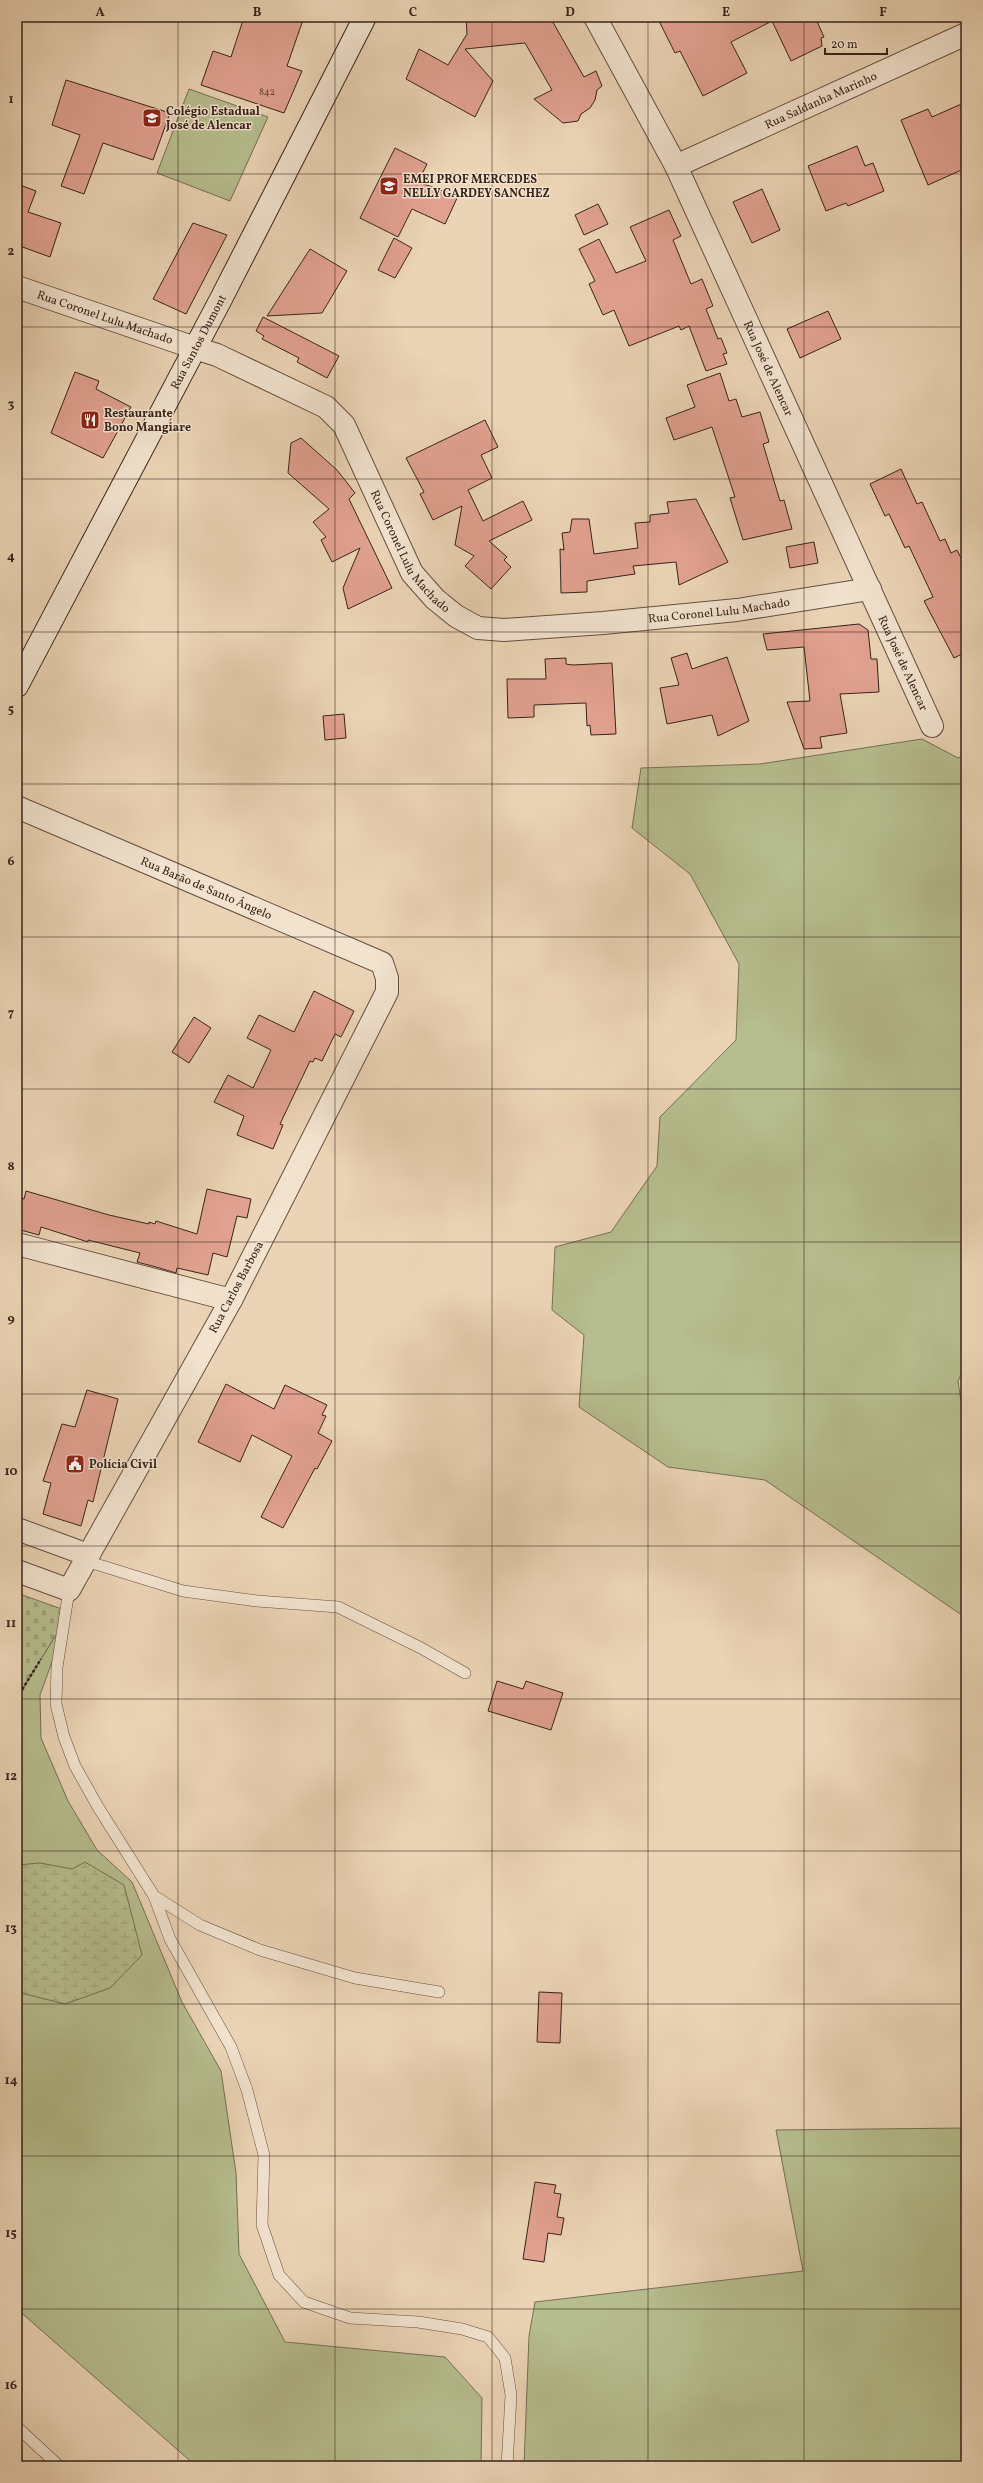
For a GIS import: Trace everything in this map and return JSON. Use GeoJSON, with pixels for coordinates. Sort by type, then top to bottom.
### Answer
{"type":"FeatureCollection","features":[{"type":"Feature","properties":{"kind":"street","name":"Rua Santos Dumont"},"geometry":{"type":"LineString","coordinates":[[17,686],[195,348],[365,17]]}},
{"type":"Feature","properties":{"kind":"street","name":"Rua José de Alencar"},"geometry":{"type":"LineString","coordinates":[[595,17],[676,166],[932,726]]}},
{"type":"Feature","properties":{"kind":"street","name":"Rua Saldanha Marinho"},"geometry":{"type":"LineString","coordinates":[[676,166],[966,34]]}},
{"type":"Feature","properties":{"kind":"street","name":"Rua Coronel Lulu Machado"},"geometry":{"type":"LineString","coordinates":[[17,287],[217,355],[326,407],[344,425],[412,573],[440,604],[456,616],[478,628],[504,630],[737,610],[870,589]]}},
{"type":"Feature","properties":{"kind":"street","name":"Rua Barão de Santo Ângelo"},"geometry":{"type":"LineString","coordinates":[[17,807],[382,964],[387,978]]}},
{"type":"Feature","properties":{"kind":"street","name":"Rua Carlos Barbosa"},"geometry":{"type":"LineString","coordinates":[[69,1590],[230,1300],[387,992],[387,978]]}},
{"type":"Feature","properties":{"kind":"street"},"geometry":{"type":"LineString","coordinates":[[17,1244],[230,1300]]}},
{"type":"Feature","properties":{"kind":"street"},"geometry":{"type":"LineString","coordinates":[[17,1529],[87,1558]]}},
{"type":"Feature","properties":{"kind":"street"},"geometry":{"type":"LineString","coordinates":[[17,1572],[69,1590]]}},
{"type":"Feature","properties":{"kind":"lane"},"geometry":{"type":"LineString","coordinates":[[87,1558],[183,1591],[257,1601],[338,1607],[422,1648],[466,1673]]}},
{"type":"Feature","properties":{"kind":"lane"},"geometry":{"type":"LineString","coordinates":[[69,1590],[57,1667],[56,1704],[64,1738],[75,1766],[98,1807],[154,1896],[170,1939],[231,2047],[247,2090],[264,2155],[262,2225],[279,2275],[304,2302],[350,2318],[418,2322],[462,2329],[488,2337],[505,2358],[511,2395],[507,2466]]}},
{"type":"Feature","properties":{"kind":"lane"},"geometry":{"type":"LineString","coordinates":[[154,1896],[200,1925],[260,1950],[355,1978],[439,1992]]}},
{"type":"Feature","properties":{"kind":"lane"},"geometry":{"type":"LineString","coordinates":[[17,2427],[59,2466]]}},
{"type":"Feature","properties":{"kind":"green space"},"geometry":{"type":"Polygon","coordinates":[[[189,89],[268,117],[230,201],[157,173],[189,89]]]}},
{"type":"Feature","properties":{"kind":"green space"},"geometry":{"type":"Polygon","coordinates":[[[922,739],[958,758],[966,754],[966,1364],[958,1381],[966,1435],[966,1618],[765,1480],[668,1467],[579,1407],[584,1335],[552,1310],[555,1247],[611,1232],[657,1166],[660,1117],[736,1040],[739,964],[690,874],[632,828],[641,768],[760,764],[922,739]]]}},
{"type":"Feature","properties":{"kind":"green space"},"geometry":{"type":"Polygon","coordinates":[[[17,1593],[70,1612],[17,1698],[17,1593]]]}},
{"type":"Feature","properties":{"kind":"green space"},"geometry":{"type":"Polygon","coordinates":[[[70,1612],[40,1695],[41,1738],[68,1801],[97,1850],[132,1882],[182,2002],[221,2071],[236,2173],[239,2254],[285,2342],[445,2357],[482,2398],[481,2466],[196,2466],[17,2309],[17,1698],[70,1612]]]}},
{"type":"Feature","properties":{"kind":"green space"},"geometry":{"type":"Polygon","coordinates":[[[85,1862],[124,1885],[142,1955],[110,1988],[65,2004],[17,1992],[17,1865],[40,1863],[72,1869],[85,1862]]]}},
{"type":"Feature","properties":{"kind":"green space"},"geometry":{"type":"Polygon","coordinates":[[[966,2128],[966,2466],[524,2466],[529,2336],[535,2302],[803,2271],[776,2130],[966,2128]]]}},
{"type":"Feature","properties":{"kind":"building"},"geometry":{"type":"Polygon","coordinates":[[[244,17],[304,17],[287,66],[302,71],[284,113],[201,85],[213,51],[231,57],[244,17]]]}},
{"type":"Feature","properties":{"kind":"building"},"geometry":{"type":"Polygon","coordinates":[[[466,17],[550,17],[584,77],[596,71],[602,86],[597,90],[595,100],[590,108],[581,114],[578,121],[563,123],[534,99],[552,90],[525,43],[465,49],[493,81],[475,117],[406,79],[419,49],[448,65],[467,34],[466,17]]]}},
{"type":"Feature","properties":{"kind":"building"},"geometry":{"type":"Polygon","coordinates":[[[657,17],[815,17],[824,37],[821,38],[822,46],[791,61],[772,21],[731,42],[747,73],[703,96],[680,51],[675,53],[657,17]]]}},
{"type":"Feature","properties":{"kind":"building"},"geometry":{"type":"Polygon","coordinates":[[[66,80],[170,113],[153,160],[103,143],[84,194],[61,186],[80,135],[52,125],[66,80]]]}},
{"type":"Feature","properties":{"kind":"building"},"geometry":{"type":"Polygon","coordinates":[[[966,102],[966,168],[928,185],[901,120],[928,109],[932,117],[966,102]]]}},
{"type":"Feature","properties":{"kind":"building"},"geometry":{"type":"Polygon","coordinates":[[[857,146],[865,166],[873,163],[884,191],[848,206],[846,203],[826,211],[808,166],[857,146]]]}},
{"type":"Feature","properties":{"kind":"building"},"geometry":{"type":"Polygon","coordinates":[[[395,148],[427,164],[418,182],[458,196],[445,224],[412,209],[398,237],[360,218],[395,148]]]}},
{"type":"Feature","properties":{"kind":"building"},"geometry":{"type":"Polygon","coordinates":[[[17,184],[36,191],[28,212],[61,223],[50,257],[17,245],[17,184]]]}},
{"type":"Feature","properties":{"kind":"building"},"geometry":{"type":"Polygon","coordinates":[[[762,189],[780,230],[752,243],[733,202],[762,189]]]}},
{"type":"Feature","properties":{"kind":"building"},"geometry":{"type":"Polygon","coordinates":[[[598,204],[608,224],[584,235],[575,215],[598,204]]]}},
{"type":"Feature","properties":{"kind":"building"},"geometry":{"type":"Polygon","coordinates":[[[669,210],[681,236],[673,240],[691,284],[702,279],[713,306],[706,309],[718,339],[721,338],[727,353],[723,354],[727,364],[706,371],[689,326],[681,330],[679,326],[629,346],[614,310],[603,315],[589,284],[595,281],[579,249],[599,239],[616,273],[646,261],[630,227],[669,210]]]}},
{"type":"Feature","properties":{"kind":"building"},"geometry":{"type":"Polygon","coordinates":[[[193,223],[227,235],[186,314],[153,299],[193,223]]]}},
{"type":"Feature","properties":{"kind":"building"},"geometry":{"type":"Polygon","coordinates":[[[394,238],[412,248],[395,278],[378,270],[394,238]]]}},
{"type":"Feature","properties":{"kind":"building"},"geometry":{"type":"Polygon","coordinates":[[[310,249],[347,271],[322,313],[267,316],[310,249]]]}},
{"type":"Feature","properties":{"kind":"building"},"geometry":{"type":"Polygon","coordinates":[[[828,311],[841,339],[800,358],[787,329],[828,311]]]}},
{"type":"Feature","properties":{"kind":"building"},"geometry":{"type":"Polygon","coordinates":[[[263,317],[339,356],[327,378],[297,362],[299,358],[262,339],[264,336],[256,331],[263,317]]]}},
{"type":"Feature","properties":{"kind":"building","name":"Restaurante Bono Mangiare"},"geometry":{"type":"Polygon","coordinates":[[[75,372],[99,381],[96,389],[131,407],[103,458],[51,433],[75,372]]]}},
{"type":"Feature","properties":{"kind":"building"},"geometry":{"type":"Polygon","coordinates":[[[720,373],[729,401],[736,399],[742,417],[760,412],[769,442],[763,444],[780,501],[784,500],[792,529],[743,540],[730,498],[735,497],[712,427],[674,440],[666,418],[695,407],[687,385],[720,373]]]}},
{"type":"Feature","properties":{"kind":"building"},"geometry":{"type":"Polygon","coordinates":[[[485,420],[498,447],[481,455],[492,478],[468,490],[483,521],[523,501],[532,520],[489,541],[507,557],[504,560],[511,567],[491,589],[465,566],[474,556],[455,545],[462,506],[433,520],[420,494],[424,492],[406,458],[485,420]]]}},
{"type":"Feature","properties":{"kind":"building"},"geometry":{"type":"Polygon","coordinates":[[[301,438],[337,470],[355,493],[349,499],[392,588],[348,609],[343,588],[360,548],[332,562],[321,540],[326,537],[313,522],[329,509],[288,473],[291,443],[301,438]]]}},
{"type":"Feature","properties":{"kind":"building"},"geometry":{"type":"Polygon","coordinates":[[[901,469],[917,504],[922,502],[940,541],[945,539],[951,553],[957,550],[966,568],[966,652],[954,658],[924,601],[933,597],[909,546],[905,548],[889,514],[885,516],[870,484],[901,469]]]}},
{"type":"Feature","properties":{"kind":"building"},"geometry":{"type":"Polygon","coordinates":[[[696,499],[728,562],[679,585],[676,562],[633,566],[635,574],[587,581],[587,592],[561,593],[560,549],[564,550],[562,533],[570,532],[572,519],[589,519],[594,554],[638,548],[635,523],[650,522],[650,515],[669,513],[667,502],[696,499]]]}},
{"type":"Feature","properties":{"kind":"building"},"geometry":{"type":"Polygon","coordinates":[[[814,542],[818,563],[790,568],[786,547],[814,542]]]}},
{"type":"Feature","properties":{"kind":"building"},"geometry":{"type":"Polygon","coordinates":[[[859,624],[868,630],[871,659],[877,659],[879,692],[840,694],[847,733],[820,737],[822,748],[804,749],[787,702],[810,701],[804,647],[767,650],[763,634],[859,624]]]}},
{"type":"Feature","properties":{"kind":"building"},"geometry":{"type":"Polygon","coordinates":[[[687,653],[692,669],[727,657],[749,721],[718,736],[712,715],[667,724],[660,688],[679,685],[671,658],[687,653]]]}},
{"type":"Feature","properties":{"kind":"building"},"geometry":{"type":"Polygon","coordinates":[[[566,658],[566,664],[573,665],[612,663],[616,734],[591,735],[590,725],[587,726],[586,703],[534,705],[534,717],[508,718],[507,679],[546,679],[545,659],[566,658]]]}},
{"type":"Feature","properties":{"kind":"building"},"geometry":{"type":"Polygon","coordinates":[[[344,714],[346,738],[325,740],[323,716],[344,714]]]}},
{"type":"Feature","properties":{"kind":"building"},"geometry":{"type":"Polygon","coordinates":[[[314,991],[354,1011],[341,1037],[335,1034],[322,1061],[315,1058],[313,1062],[310,1061],[280,1124],[283,1125],[273,1149],[237,1135],[244,1116],[214,1102],[228,1075],[253,1088],[271,1050],[247,1038],[259,1015],[294,1032],[314,991]]]}},
{"type":"Feature","properties":{"kind":"building"},"geometry":{"type":"Polygon","coordinates":[[[194,1017],[211,1028],[189,1063],[172,1052],[194,1017]]]}},
{"type":"Feature","properties":{"kind":"building"},"geometry":{"type":"Polygon","coordinates":[[[207,1189],[251,1199],[247,1218],[237,1216],[227,1257],[213,1253],[208,1275],[177,1268],[176,1273],[137,1262],[140,1253],[88,1240],[88,1242],[41,1227],[39,1235],[17,1229],[17,1197],[24,1199],[26,1191],[109,1215],[149,1224],[149,1222],[155,1224],[156,1221],[197,1234],[207,1189]]]}},
{"type":"Feature","properties":{"kind":"building"},"geometry":{"type":"Polygon","coordinates":[[[226,1384],[274,1409],[285,1385],[327,1405],[322,1415],[326,1416],[318,1433],[332,1441],[317,1469],[315,1468],[283,1528],[261,1517],[292,1456],[252,1435],[240,1462],[198,1442],[226,1384]]]}},
{"type":"Feature","properties":{"kind":"building","name":"Polícia Civil"},"geometry":{"type":"Polygon","coordinates":[[[87,1390],[118,1399],[93,1502],[88,1500],[81,1526],[43,1514],[51,1483],[43,1481],[62,1424],[75,1427],[87,1390]]]}},
{"type":"Feature","properties":{"kind":"building"},"geometry":{"type":"Polygon","coordinates":[[[497,1681],[523,1689],[526,1681],[563,1693],[551,1730],[488,1711],[497,1681]]]}},
{"type":"Feature","properties":{"kind":"building"},"geometry":{"type":"Polygon","coordinates":[[[539,1992],[562,1993],[560,2043],[537,2042],[539,1992]]]}},
{"type":"Feature","properties":{"kind":"building"},"geometry":{"type":"Polygon","coordinates":[[[535,2182],[556,2185],[554,2193],[561,2194],[557,2217],[564,2218],[561,2235],[548,2233],[544,2262],[523,2259],[535,2182]]]}},
{"type":"Feature","properties":{"kind":"place","name":"Colégio Estadual José de Alencar"},"geometry":{"type":"Point","coordinates":[152,118]}},
{"type":"Feature","properties":{"kind":"place","name":"EMEI PROF MERCEDES NELLY GARDEY SANCHEZ"},"geometry":{"type":"Point","coordinates":[389,186]}},
{"type":"Feature","properties":{"kind":"place","name":"Restaurante Bono Mangiare"},"geometry":{"type":"Point","coordinates":[90,420]}},
{"type":"Feature","properties":{"kind":"place","name":"Polícia Civil"},"geometry":{"type":"Point","coordinates":[75,1464]}}]}
